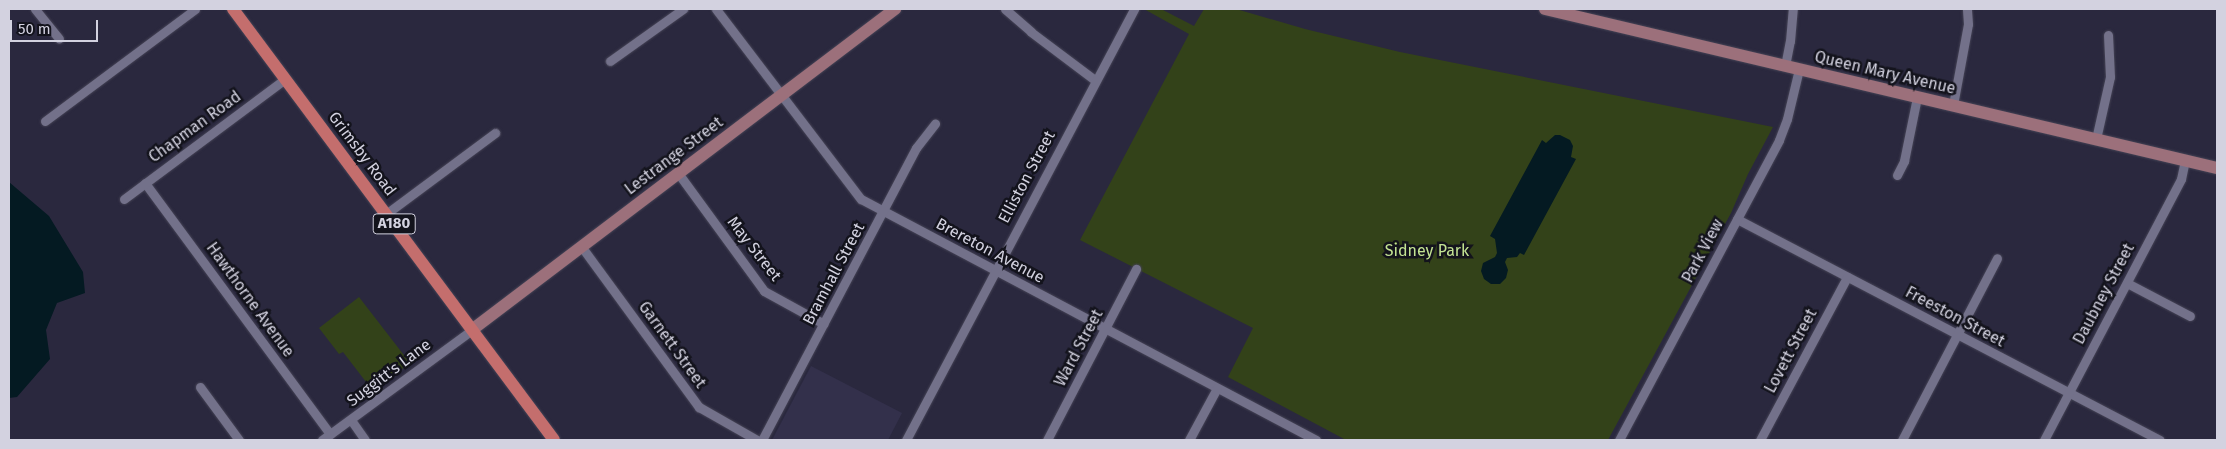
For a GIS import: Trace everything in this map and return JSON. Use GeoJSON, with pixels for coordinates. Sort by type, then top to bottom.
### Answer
{"type":"FeatureCollection","features":[{"type":"Feature","properties":{"kind":"main road","name":"Grimsby Road"},"geometry":{"type":"LineString","coordinates":[[233,9],[554,440]]}},
{"type":"Feature","properties":{"kind":"street"},"geometry":{"type":"LineString","coordinates":[[35,9],[59,39]]}},
{"type":"Feature","properties":{"kind":"street"},"geometry":{"type":"LineString","coordinates":[[45,121],[194,9]]}},
{"type":"Feature","properties":{"kind":"street"},"geometry":{"type":"LineString","coordinates":[[610,61],[683,9]]}},
{"type":"Feature","properties":{"kind":"street","name":"Brereton Avenue"},"geometry":{"type":"LineString","coordinates":[[716,9],[861,199],[884,213],[1316,440]]}},
{"type":"Feature","properties":{"kind":"street","name":"Lestrange Street"},"geometry":{"type":"LineString","coordinates":[[473,329],[896,9]]}},
{"type":"Feature","properties":{"kind":"street"},"geometry":{"type":"LineString","coordinates":[[1005,9],[1031,32],[1095,80]]}},
{"type":"Feature","properties":{"kind":"street","name":"Elliston Street"},"geometry":{"type":"LineString","coordinates":[[906,440],[1134,9]]}},
{"type":"Feature","properties":{"kind":"street","name":"Queen Mary Avenue"},"geometry":{"type":"LineString","coordinates":[[1545,9],[2217,168]]}},
{"type":"Feature","properties":{"kind":"street"},"geometry":{"type":"LineString","coordinates":[[1784,66],[1790,41],[1793,9]]}},
{"type":"Feature","properties":{"kind":"street"},"geometry":{"type":"LineString","coordinates":[[1953,106],[1968,24],[1967,9]]}},
{"type":"Feature","properties":{"kind":"street"},"geometry":{"type":"LineString","coordinates":[[2096,139],[2110,77],[2108,35]]}},
{"type":"Feature","properties":{"kind":"street","name":"Park View"},"geometry":{"type":"LineString","coordinates":[[1618,440],[1737,219],[1787,119],[1799,69]]}},
{"type":"Feature","properties":{"kind":"street","name":"Chapman Road"},"geometry":{"type":"LineString","coordinates":[[124,199],[285,80]]}},
{"type":"Feature","properties":{"kind":"street"},"geometry":{"type":"LineString","coordinates":[[1897,175],[1904,161],[1917,96]]}},
{"type":"Feature","properties":{"kind":"street","name":"Bramhall Street"},"geometry":{"type":"LineString","coordinates":[[762,440],[884,213],[916,148],[935,124]]}},
{"type":"Feature","properties":{"kind":"street"},"geometry":{"type":"LineString","coordinates":[[386,214],[495,133]]}},
{"type":"Feature","properties":{"kind":"street","name":"Daubney Street"},"geometry":{"type":"LineString","coordinates":[[2044,440],[2181,179],[2185,160]]}},
{"type":"Feature","properties":{"kind":"street","name":"May Street"},"geometry":{"type":"LineString","coordinates":[[678,173],[764,291],[824,324]]}},
{"type":"Feature","properties":{"kind":"street","name":"Hawthorne Avenue"},"geometry":{"type":"LineString","coordinates":[[145,183],[326,437]]}},
{"type":"Feature","properties":{"kind":"street","name":"Freeston Street"},"geometry":{"type":"LineString","coordinates":[[1737,219],[2160,440]]}},
{"type":"Feature","properties":{"kind":"street","name":"Garnett Street"},"geometry":{"type":"LineString","coordinates":[[581,246],[699,407],[757,440]]}},
{"type":"Feature","properties":{"kind":"street"},"geometry":{"type":"LineString","coordinates":[[1902,440],[1997,258]]}},
{"type":"Feature","properties":{"kind":"street","name":"Ward Street"},"geometry":{"type":"LineString","coordinates":[[1047,440],[1136,269]]}},
{"type":"Feature","properties":{"kind":"street","name":"Lovett Street"},"geometry":{"type":"LineString","coordinates":[[1760,440],[1847,277]]}},
{"type":"Feature","properties":{"kind":"street"},"geometry":{"type":"LineString","coordinates":[[2127,283],[2190,316]]}},
{"type":"Feature","properties":{"kind":"street","name":"Suggitt's Lane"},"geometry":{"type":"LineString","coordinates":[[326,437],[473,329]]}},
{"type":"Feature","properties":{"kind":"street"},"geometry":{"type":"LineString","coordinates":[[200,387],[238,440]]}},
{"type":"Feature","properties":{"kind":"street"},"geometry":{"type":"LineString","coordinates":[[1189,440],[1217,388]]}},
{"type":"Feature","properties":{"kind":"street"},"geometry":{"type":"LineString","coordinates":[[351,420],[365,440]]}},
{"type":"Feature","properties":{"kind":"shaded area"},"geometry":{"type":"Polygon","coordinates":[[[811,366],[902,413],[888,440],[772,440],[811,366]]]}},
{"type":"Feature","properties":{"kind":"green space","name":"Sidney Park"},"geometry":{"type":"Polygon","coordinates":[[[1144,9],[1161,9],[1194,26],[1204,9],[1236,9],[1305,29],[1400,52],[1773,127],[1748,174],[1731,213],[1608,440],[1346,440],[1228,377],[1253,328],[1080,240],[1189,34],[1144,9]]]}},
{"type":"Feature","properties":{"kind":"green space"},"geometry":{"type":"Polygon","coordinates":[[[359,297],[410,363],[373,391],[343,352],[339,354],[319,328],[359,297]]]}},
{"type":"Feature","properties":{"kind":"water"},"geometry":{"type":"Polygon","coordinates":[[[1555,135],[1560,135],[1570,140],[1573,146],[1571,157],[1576,159],[1524,255],[1520,253],[1517,257],[1507,258],[1505,262],[1508,270],[1506,278],[1500,284],[1491,284],[1484,279],[1481,271],[1483,263],[1495,257],[1497,253],[1495,239],[1490,236],[1542,140],[1546,143],[1555,135]]]}},
{"type":"Feature","properties":{"kind":"water"},"geometry":{"type":"Polygon","coordinates":[[[9,182],[49,216],[83,272],[85,293],[57,303],[46,330],[50,359],[17,397],[9,398],[9,182]]]}}]}
